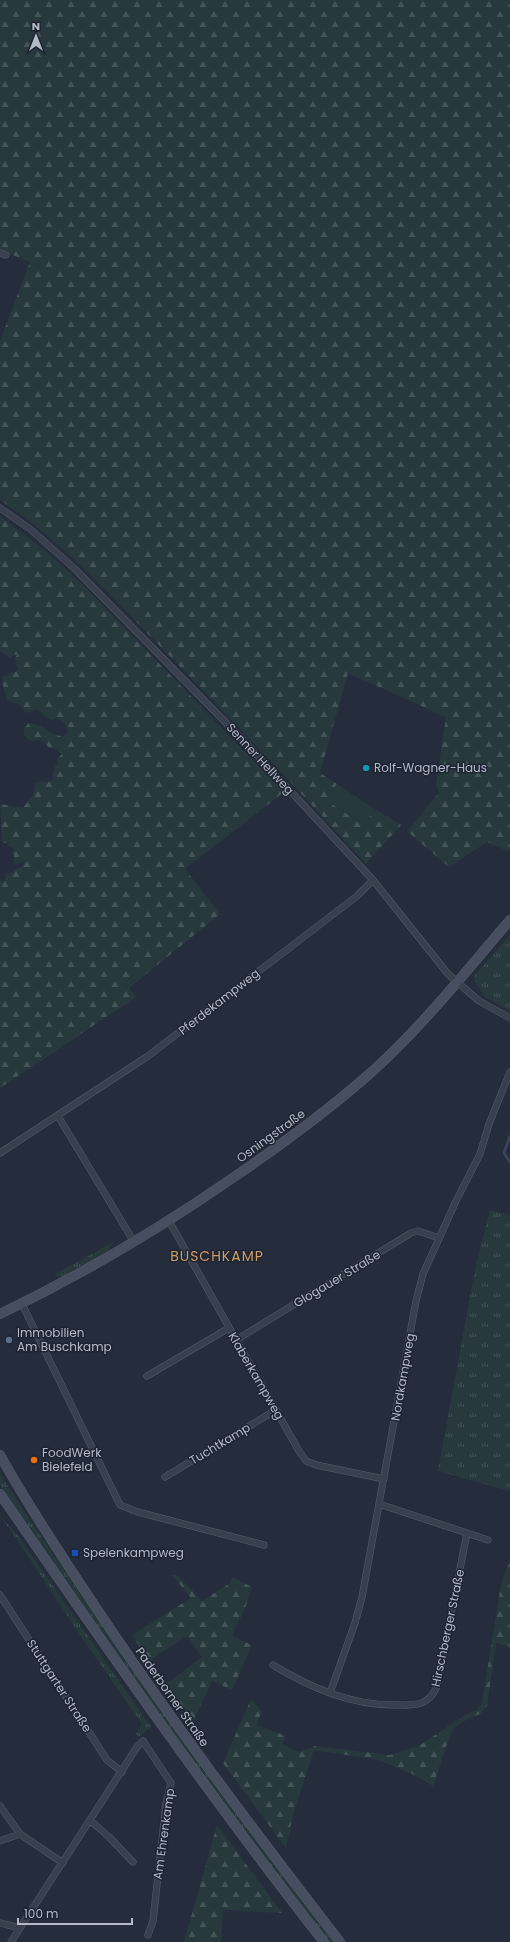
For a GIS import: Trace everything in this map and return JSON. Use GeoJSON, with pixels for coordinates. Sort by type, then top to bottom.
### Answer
{"type":"FeatureCollection","features":[{"type":"Feature","properties":{"kind":"main road","name":"Osningstraße"},"geometry":{"type":"LineString","coordinates":[[0,1314],[22,1304],[169,1221],[248,1168],[330,1107],[390,1054],[457,982],[510,920]]}},
{"type":"Feature","properties":{"kind":"main road","name":"Paderborner Straße"},"geometry":{"type":"LineString","coordinates":[[0,1455],[48,1535],[142,1676],[228,1795],[340,1942]]}},
{"type":"Feature","properties":{"kind":"main road","name":"Paderborner Straße"},"geometry":{"type":"LineString","coordinates":[[0,1494],[159,1722],[270,1874],[324,1942]]}},
{"type":"Feature","properties":{"kind":"street","name":"Senner Hellweg"},"geometry":{"type":"LineString","coordinates":[[0,508],[30,529],[74,568],[242,739],[373,880],[457,982],[479,1001],[510,1018]]}},
{"type":"Feature","properties":{"kind":"street","name":"Pferdekampweg"},"geometry":{"type":"LineString","coordinates":[[0,1153],[169,1041],[357,896],[373,880]]}},
{"type":"Feature","properties":{"kind":"street","name":"Nordkampweg"},"geometry":{"type":"LineString","coordinates":[[330,1693],[355,1623],[362,1597],[420,1285],[439,1238],[480,1154],[489,1124],[510,1072]]}},
{"type":"Feature","properties":{"kind":"street"},"geometry":{"type":"LineString","coordinates":[[58,1116],[134,1242]]}},
{"type":"Feature","properties":{"kind":"street","name":"Klaberkampweg"},"geometry":{"type":"LineString","coordinates":[[169,1221],[306,1461],[316,1465],[384,1479]]}},
{"type":"Feature","properties":{"kind":"street","name":"Glogauer Straße"},"geometry":{"type":"LineString","coordinates":[[236,1340],[411,1233],[418,1231],[439,1238]]}},
{"type":"Feature","properties":{"kind":"street"},"geometry":{"type":"LineString","coordinates":[[22,1304],[120,1505],[138,1512],[264,1545]]}},
{"type":"Feature","properties":{"kind":"street"},"geometry":{"type":"LineString","coordinates":[[147,1376],[229,1328]]}},
{"type":"Feature","properties":{"kind":"street","name":"Tuchtkamp"},"geometry":{"type":"LineString","coordinates":[[165,1477],[276,1410]]}},
{"type":"Feature","properties":{"kind":"street"},"geometry":{"type":"LineString","coordinates":[[379,1504],[488,1540]]}},
{"type":"Feature","properties":{"kind":"street","name":"Hirschberger Straße"},"geometry":{"type":"LineString","coordinates":[[273,1665],[293,1677],[330,1693],[357,1702],[389,1705],[413,1705],[425,1702],[433,1696],[437,1686],[467,1533]]}},
{"type":"Feature","properties":{"kind":"street","name":"Stuttgarter Straße"},"geometry":{"type":"LineString","coordinates":[[0,1595],[107,1760],[122,1772]]}},
{"type":"Feature","properties":{"kind":"street","name":"Am Ehrenkamp"},"geometry":{"type":"LineString","coordinates":[[11,1942],[91,1821],[137,1747],[143,1741],[171,1783],[166,1803],[153,1921],[148,1935]]}},
{"type":"Feature","properties":{"kind":"street"},"geometry":{"type":"LineString","coordinates":[[0,1806],[20,1834],[63,1864]]}},
{"type":"Feature","properties":{"kind":"street"},"geometry":{"type":"LineString","coordinates":[[91,1821],[133,1862]]}},
{"type":"Feature","properties":{"kind":"street"},"geometry":{"type":"LineString","coordinates":[[0,1841],[20,1834]]}},
{"type":"Feature","properties":{"kind":"street"},"geometry":{"type":"LineString","coordinates":[[0,1923],[20,1928]]}},
{"type":"Feature","properties":{"kind":"green space"},"geometry":{"type":"Polygon","coordinates":[[[0,0],[510,0],[510,852],[487,842],[449,867],[407,831],[439,793],[436,784],[446,717],[348,673],[320,773],[337,784],[326,800],[364,825],[375,809],[401,825],[366,864],[287,778],[80,565],[61,547],[0,500],[0,341],[30,262],[0,250],[0,0]]]}},
{"type":"Feature","properties":{"kind":"green space"},"geometry":{"type":"Polygon","coordinates":[[[0,516],[49,554],[83,585],[284,792],[185,869],[220,914],[129,988],[136,997],[0,1088],[0,878],[2,882],[5,881],[6,873],[8,873],[10,877],[14,870],[21,867],[25,862],[23,861],[14,865],[14,856],[12,852],[14,849],[8,846],[7,843],[2,843],[0,804],[23,808],[34,793],[35,783],[52,780],[55,766],[58,765],[57,759],[62,754],[56,749],[49,748],[40,738],[35,741],[30,741],[24,735],[24,728],[29,723],[34,724],[63,737],[68,731],[64,723],[57,718],[52,720],[46,718],[38,709],[26,713],[19,704],[7,700],[1,678],[18,670],[15,659],[17,654],[13,655],[11,659],[0,651],[0,516]]]}},
{"type":"Feature","properties":{"kind":"green space"},"geometry":{"type":"Polygon","coordinates":[[[337,784],[375,809],[364,825],[326,800],[337,784]]]}},
{"type":"Feature","properties":{"kind":"green space"},"geometry":{"type":"Polygon","coordinates":[[[510,935],[510,1011],[485,997],[474,981],[475,975],[510,935]]]}},
{"type":"Feature","properties":{"kind":"green space"},"geometry":{"type":"Polygon","coordinates":[[[490,1210],[510,1215],[510,1491],[438,1471],[476,1264],[490,1210]]]}},
{"type":"Feature","properties":{"kind":"green space"},"geometry":{"type":"Polygon","coordinates":[[[115,1241],[109,1247],[110,1250],[60,1277],[54,1275],[115,1241]]]}},
{"type":"Feature","properties":{"kind":"green space"},"geometry":{"type":"Polygon","coordinates":[[[0,1473],[17,1501],[156,1704],[248,1830],[333,1942],[329,1942],[309,1917],[188,1754],[7,1496],[0,1485],[0,1473]]]}},
{"type":"Feature","properties":{"kind":"green space"},"geometry":{"type":"Polygon","coordinates":[[[0,1515],[19,1537],[151,1727],[138,1737],[136,1734],[142,1724],[80,1635],[0,1515]]]}},
{"type":"Feature","properties":{"kind":"green space"},"geometry":{"type":"Polygon","coordinates":[[[510,1560],[510,1647],[496,1643],[487,1706],[480,1714],[455,1727],[449,1738],[433,1786],[412,1774],[379,1760],[314,1750],[293,1815],[286,1848],[223,1763],[251,1699],[262,1711],[256,1725],[286,1736],[282,1744],[299,1752],[315,1746],[390,1755],[420,1745],[467,1714],[477,1710],[482,1703],[501,1584],[510,1560]]]}},
{"type":"Feature","properties":{"kind":"green space"},"geometry":{"type":"Polygon","coordinates":[[[172,1575],[177,1575],[202,1601],[230,1583],[232,1577],[252,1587],[246,1606],[232,1636],[252,1645],[232,1690],[212,1681],[193,1722],[166,1684],[202,1657],[187,1636],[149,1661],[132,1635],[191,1598],[172,1575]]]}},
{"type":"Feature","properties":{"kind":"green space"},"geometry":{"type":"Polygon","coordinates":[[[217,1825],[282,1913],[223,1910],[221,1942],[184,1942],[217,1825]]]}},
{"type":"Feature","properties":{"kind":"waterway"},"geometry":{"type":"LineString","coordinates":[[510,1136],[504,1153],[510,1162]]}},
{"type":"Feature","properties":{"kind":"place","name":"Rolf-Wagner-Haus"},"geometry":{"type":"Point","coordinates":[366,768]}},
{"type":"Feature","properties":{"kind":"place","name":"Immobilien Am Buschkamp"},"geometry":{"type":"Point","coordinates":[9,1340]}},
{"type":"Feature","properties":{"kind":"place","name":"FoodWerk Bielefeld"},"geometry":{"type":"Point","coordinates":[34,1460]}},
{"type":"Feature","properties":{"kind":"place","name":"Spelenkampweg"},"geometry":{"type":"Point","coordinates":[75,1553]}},
{"type":"Feature","properties":{"kind":"district","name":"BUSCHKAMP"},"geometry":{"type":"Point","coordinates":[217,1256]}}]}
